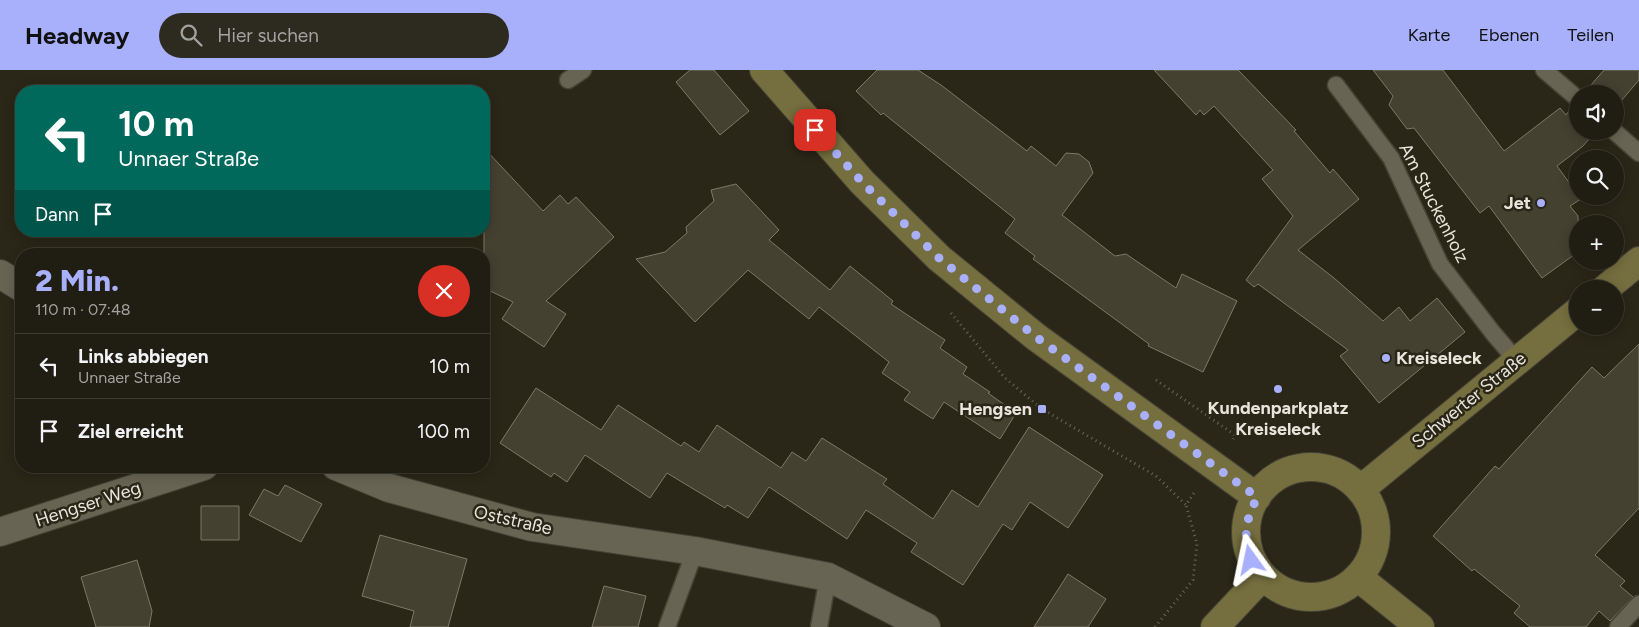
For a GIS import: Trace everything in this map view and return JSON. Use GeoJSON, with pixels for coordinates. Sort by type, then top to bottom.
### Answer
{"type":"FeatureCollection","features":[{"type":"Feature","properties":{"kind":"main road"},"geometry":{"type":"LineString","coordinates":[[764,70],[862,182],[939,258],[1036,337],[1257,497]]}},
{"type":"Feature","properties":{"kind":"main road"},"geometry":{"type":"LineString","coordinates":[[1616,280],[1639,261]]}},
{"type":"Feature","properties":{"kind":"main road","name":"Schwerter Straße"},"geometry":{"type":"LineString","coordinates":[[1361,489],[1569,318]]}},
{"type":"Feature","properties":{"kind":"main road"},"geometry":{"type":"LineString","coordinates":[[1319,467],[1338,472],[1361,489],[1371,504],[1376,522],[1376,542],[1371,561],[1359,578],[1341,591],[1321,598],[1300,597],[1279,590],[1262,577],[1251,560],[1246,541],[1246,520],[1257,497],[1265,486],[1281,474],[1300,468],[1319,467]]}},
{"type":"Feature","properties":{"kind":"main road"},"geometry":{"type":"LineString","coordinates":[[1215,627],[1262,577]]}},
{"type":"Feature","properties":{"kind":"main road"},"geometry":{"type":"LineString","coordinates":[[1359,578],[1420,627]]}},
{"type":"Feature","properties":{"kind":"street"},"geometry":{"type":"LineString","coordinates":[[0,274],[15,283]]}},
{"type":"Feature","properties":{"kind":"street","name":"Hengser Weg"},"geometry":{"type":"LineString","coordinates":[[0,532],[182,473]]}},
{"type":"Feature","properties":{"kind":"street","name":"Oststraße"},"geometry":{"type":"LineString","coordinates":[[353,473],[389,488],[532,527],[695,551],[828,577],[926,627]]}},
{"type":"Feature","properties":{"kind":"lane"},"geometry":{"type":"LineString","coordinates":[[568,80],[582,70]]}},
{"type":"Feature","properties":{"kind":"lane"},"geometry":{"type":"LineString","coordinates":[[1544,70],[1569,91]]}},
{"type":"Feature","properties":{"kind":"lane","name":"Am Stuckenholz"},"geometry":{"type":"LineString","coordinates":[[1336,85],[1391,158],[1440,264],[1493,334],[1517,360]]}},
{"type":"Feature","properties":{"kind":"lane"},"geometry":{"type":"LineString","coordinates":[[1624,140],[1639,153]]}},
{"type":"Feature","properties":{"kind":"lane"},"geometry":{"type":"LineString","coordinates":[[667,627],[695,551]]}},
{"type":"Feature","properties":{"kind":"lane"},"geometry":{"type":"LineString","coordinates":[[819,627],[828,577]]}},
{"type":"Feature","properties":{"kind":"lane"},"geometry":{"type":"LineString","coordinates":[[1618,627],[1639,604]]}},
{"type":"Feature","properties":{"kind":"path"},"geometry":{"type":"LineString","coordinates":[[1156,380],[1236,435],[1214,466]]}},
{"type":"Feature","properties":{"kind":"path"},"geometry":{"type":"LineString","coordinates":[[1155,627],[1193,580],[1197,544],[1186,504]]}},
{"type":"Feature","properties":{"kind":"building"},"geometry":{"type":"Polygon","coordinates":[[[690,70],[714,70],[749,111],[720,135],[676,82],[690,70]]]}},
{"type":"Feature","properties":{"kind":"building"},"geometry":{"type":"Polygon","coordinates":[[[877,70],[918,70],[941,85],[1027,151],[1031,146],[1056,166],[1066,153],[1079,154],[1089,162],[1093,173],[1062,215],[1115,256],[1126,254],[1176,288],[1182,274],[1237,301],[1203,372],[1148,346],[1149,344],[1033,259],[1035,256],[1005,233],[1015,219],[883,113],[881,115],[856,91],[877,70]]]}},
{"type":"Feature","properties":{"kind":"building"},"geometry":{"type":"Polygon","coordinates":[[[1154,70],[1238,70],[1296,130],[1294,131],[1330,173],[1333,169],[1359,199],[1298,250],[1334,278],[1383,321],[1399,307],[1410,321],[1437,298],[1465,332],[1379,403],[1340,356],[1348,350],[1258,284],[1254,287],[1246,280],[1293,216],[1262,179],[1273,170],[1214,106],[1204,115],[1200,110],[1196,115],[1154,70]]]}},
{"type":"Feature","properties":{"kind":"building"},"geometry":{"type":"Polygon","coordinates":[[[1373,70],[1443,70],[1504,151],[1560,108],[1566,115],[1569,111],[1569,140],[1588,140],[1578,150],[1569,150],[1569,157],[1557,166],[1569,182],[1569,205],[1572,205],[1570,206],[1577,215],[1569,215],[1569,258],[1542,278],[1489,206],[1480,213],[1414,128],[1407,129],[1389,105],[1393,96],[1373,70]]]}},
{"type":"Feature","properties":{"kind":"building"},"geometry":{"type":"Polygon","coordinates":[[[1604,70],[1639,70],[1639,80],[1624,98],[1624,85],[1591,85],[1604,70]]]}},
{"type":"Feature","properties":{"kind":"building"},"geometry":{"type":"Polygon","coordinates":[[[490,154],[543,211],[560,195],[568,204],[576,197],[614,237],[546,301],[566,314],[544,347],[502,319],[513,302],[490,291],[490,248],[484,248],[484,237],[490,237],[490,154]]]}},
{"type":"Feature","properties":{"kind":"building"},"geometry":{"type":"Polygon","coordinates":[[[736,184],[779,230],[769,240],[830,290],[850,266],[893,301],[891,304],[945,340],[940,348],[967,367],[963,374],[990,392],[988,393],[1016,413],[1000,439],[944,402],[933,419],[904,400],[910,392],[882,373],[889,362],[819,307],[809,319],[748,270],[695,322],[636,259],[665,252],[687,233],[686,227],[714,201],[711,190],[736,184]]]}},
{"type":"Feature","properties":{"kind":"building"},"geometry":{"type":"Polygon","coordinates":[[[1639,344],[1639,508],[1595,555],[1625,581],[1620,586],[1633,597],[1610,621],[1599,611],[1586,627],[1530,627],[1514,613],[1520,606],[1474,569],[1472,571],[1433,536],[1495,466],[1499,469],[1592,367],[1604,378],[1639,344]]]}},
{"type":"Feature","properties":{"kind":"building"},"geometry":{"type":"Polygon","coordinates":[[[536,388],[601,430],[618,405],[681,446],[684,442],[699,452],[717,425],[781,468],[792,452],[806,461],[822,438],[887,479],[883,484],[933,519],[952,490],[978,507],[1029,427],[1103,475],[1068,528],[1030,502],[1012,530],[1003,524],[963,585],[911,552],[917,543],[866,510],[847,539],[769,487],[748,518],[727,505],[725,508],[667,473],[650,498],[585,455],[567,482],[554,473],[551,477],[500,443],[536,388]]]}},
{"type":"Feature","properties":{"kind":"building"},"geometry":{"type":"Polygon","coordinates":[[[285,485],[322,504],[301,542],[249,515],[264,489],[278,496],[285,485]]]}},
{"type":"Feature","properties":{"kind":"building"},"geometry":{"type":"Polygon","coordinates":[[[201,506],[239,506],[239,540],[201,540],[201,506]]]}},
{"type":"Feature","properties":{"kind":"building"},"geometry":{"type":"Polygon","coordinates":[[[380,535],[467,559],[448,627],[410,627],[414,611],[362,596],[380,535]]]}},
{"type":"Feature","properties":{"kind":"building"},"geometry":{"type":"Polygon","coordinates":[[[137,560],[152,611],[149,627],[96,627],[81,577],[137,560]]]}},
{"type":"Feature","properties":{"kind":"building"},"geometry":{"type":"Polygon","coordinates":[[[1068,574],[1106,599],[1088,627],[1034,627],[1068,574]]]}},
{"type":"Feature","properties":{"kind":"building"},"geometry":{"type":"Polygon","coordinates":[[[604,586],[646,596],[638,627],[592,627],[604,586]]]}},
{"type":"Feature","properties":{"kind":"place","name":"Jet"},"geometry":{"type":"Point","coordinates":[1541,203]}},
{"type":"Feature","properties":{"kind":"place","name":"Kreiseleck"},"geometry":{"type":"Point","coordinates":[1386,358]}},
{"type":"Feature","properties":{"kind":"place","name":"Kundenparkplatz Kreiseleck"},"geometry":{"type":"Point","coordinates":[1278,389]}},
{"type":"Feature","properties":{"kind":"place","name":"Hengsen"},"geometry":{"type":"Point","coordinates":[1042,409]}},
{"type":"Feature","properties":{"kind":"route"},"geometry":{"type":"LineString","coordinates":[[815,130],[862,182],[939,258],[1036,337],[1257,497],[1246,520],[1246,541],[1251,560]]}}]}
